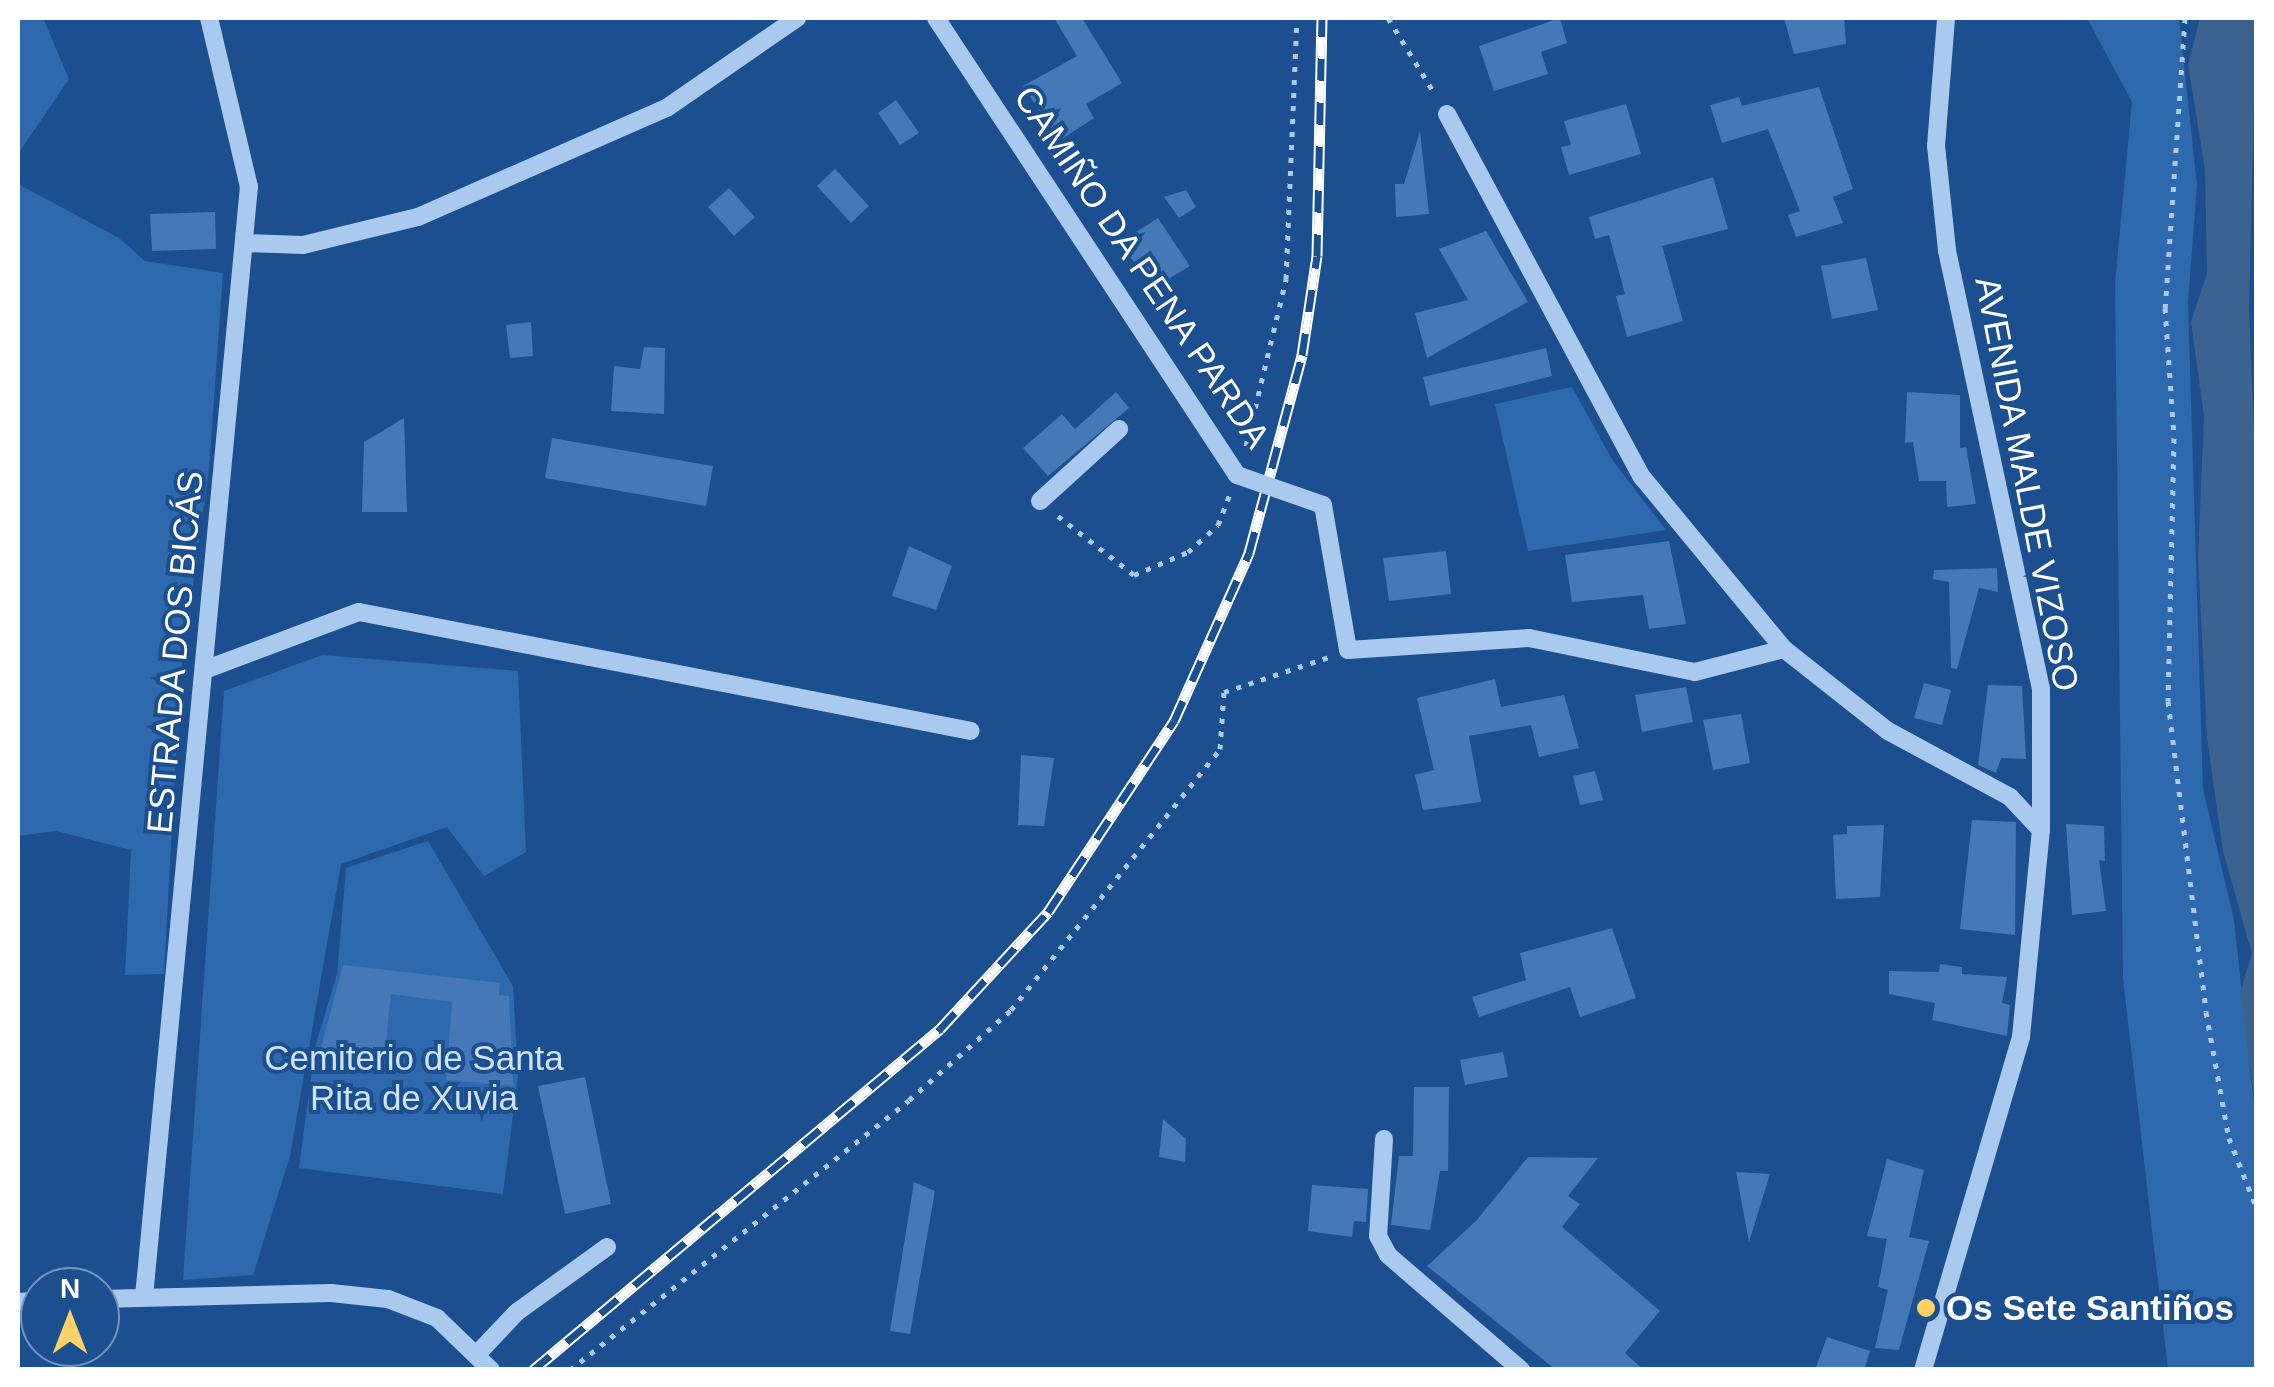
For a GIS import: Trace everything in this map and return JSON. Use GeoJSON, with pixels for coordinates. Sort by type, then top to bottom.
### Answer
{"type":"FeatureCollection","features":[{"type":"Feature","properties":{"kind":"street","name":"ESTRADA DOS BICÁS"},"geometry":{"type":"LineString","coordinates":[[144,1297],[208,669],[249,187],[209,18]]}},
{"type":"Feature","properties":{"kind":"street"},"geometry":{"type":"LineString","coordinates":[[244,243],[303,245],[418,217],[668,106],[798,18]]}},
{"type":"Feature","properties":{"kind":"street","name":"CAMIÑO DA PENA PARDA"},"geometry":{"type":"LineString","coordinates":[[936,18],[1237,474],[1323,505],[1348,650]]}},
{"type":"Feature","properties":{"kind":"street","name":"AVENIDA MALDE VIZOSO"},"geometry":{"type":"LineString","coordinates":[[1923,1370],[2020,1037],[2040,830],[2040,688],[1947,250],[1936,146],[1946,18]]}},
{"type":"Feature","properties":{"kind":"street"},"geometry":{"type":"LineString","coordinates":[[1448,114],[1642,478],[1784,649],[1888,731],[2010,797],[2040,830]]}},
{"type":"Feature","properties":{"kind":"street"},"geometry":{"type":"LineString","coordinates":[[1040,501],[1120,429]]}},
{"type":"Feature","properties":{"kind":"street"},"geometry":{"type":"LineString","coordinates":[[208,669],[360,612],[972,731]]}},
{"type":"Feature","properties":{"kind":"street"},"geometry":{"type":"LineString","coordinates":[[1348,650],[1529,638],[1695,672],[1784,649]]}},
{"type":"Feature","properties":{"kind":"street"},"geometry":{"type":"LineString","coordinates":[[1384,1139],[1378,1236],[1388,1255],[1521,1370]]}},
{"type":"Feature","properties":{"kind":"street"},"geometry":{"type":"LineString","coordinates":[[479,1352],[516,1312],[607,1248]]}},
{"type":"Feature","properties":{"kind":"street"},"geometry":{"type":"LineString","coordinates":[[120,1298],[332,1293],[388,1300],[437,1318],[479,1352],[491,1370]]}},
{"type":"Feature","properties":{"kind":"path"},"geometry":{"type":"LineString","coordinates":[[1040,501],[1134,575],[1188,552],[1218,525],[1271,363],[1286,279],[1297,18]]}},
{"type":"Feature","properties":{"kind":"path"},"geometry":{"type":"LineString","coordinates":[[1388,18],[1448,114]]}},
{"type":"Feature","properties":{"kind":"path"},"geometry":{"type":"LineString","coordinates":[[2184,18],[2165,308],[2174,438],[2168,701],[2206,1012],[2229,1138],[2256,1207]]}},
{"type":"Feature","properties":{"kind":"path"},"geometry":{"type":"LineString","coordinates":[[570,1370],[909,1100],[1011,1010],[1220,750],[1224,692],[1348,650]]}},
{"type":"Feature","properties":{"kind":"green space"},"geometry":{"type":"Polygon","coordinates":[[[18,18],[43,18],[69,79],[18,154],[18,18]]]}},
{"type":"Feature","properties":{"kind":"green space"},"geometry":{"type":"Polygon","coordinates":[[[2087,18],[2179,18],[2197,185],[2188,302],[2203,789],[2234,920],[2256,1123],[2256,1369],[2168,1369],[2123,978],[2115,283],[2132,102],[2087,18]]]}},
{"type":"Feature","properties":{"kind":"green space"},"geometry":{"type":"Polygon","coordinates":[[[18,184],[119,238],[145,261],[223,273],[209,469],[180,681],[164,974],[125,975],[131,850],[56,831],[18,836],[18,184]]]}},
{"type":"Feature","properties":{"kind":"green space"},"geometry":{"type":"Polygon","coordinates":[[[1572,387],[1613,461],[1666,530],[1528,551],[1495,404],[1572,387]]]}},
{"type":"Feature","properties":{"kind":"green space"},"geometry":{"type":"Polygon","coordinates":[[[322,655],[518,671],[526,852],[484,876],[447,827],[341,864],[290,1156],[253,1275],[183,1280],[224,691],[322,655]]]}},
{"type":"Feature","properties":{"kind":"green space","name":"Cemiterio de Santa Rita de Xuvia"},"geometry":{"type":"Polygon","coordinates":[[[428,841],[513,986],[518,1076],[503,1194],[299,1168],[315,1047],[337,974],[346,868],[428,841]]]}},
{"type":"Feature","properties":{"kind":"shaded area"},"geometry":{"type":"Polygon","coordinates":[[[2200,18],[2256,18],[2249,309],[2256,485],[2256,1110],[2240,992],[2252,954],[2223,851],[2207,738],[2198,557],[2204,417],[2191,322],[2207,274],[2205,170],[2188,65],[2200,18]]]}},
{"type":"Feature","properties":{"kind":"building"},"geometry":{"type":"Polygon","coordinates":[[[1054,18],[1082,18],[1122,83],[1086,104],[1094,118],[1059,141],[1023,86],[1077,56],[1054,18]]]}},
{"type":"Feature","properties":{"kind":"building"},"geometry":{"type":"Polygon","coordinates":[[[1560,18],[1567,43],[1541,52],[1548,74],[1494,91],[1479,46],[1560,18]]]}},
{"type":"Feature","properties":{"kind":"building"},"geometry":{"type":"Polygon","coordinates":[[[1784,18],[1844,18],[1846,44],[1794,54],[1784,18]]]}},
{"type":"Feature","properties":{"kind":"building"},"geometry":{"type":"Polygon","coordinates":[[[1819,87],[1853,189],[1833,197],[1843,223],[1796,237],[1788,215],[1800,211],[1768,129],[1722,143],[1710,105],[1739,97],[1742,106],[1819,87]]]}},
{"type":"Feature","properties":{"kind":"building"},"geometry":{"type":"Polygon","coordinates":[[[896,100],[919,133],[900,145],[878,113],[896,100]]]}},
{"type":"Feature","properties":{"kind":"building"},"geometry":{"type":"Polygon","coordinates":[[[1626,104],[1641,154],[1569,175],[1561,147],[1571,145],[1564,121],[1626,104]]]}},
{"type":"Feature","properties":{"kind":"building"},"geometry":{"type":"Polygon","coordinates":[[[1420,131],[1429,214],[1396,217],[1395,184],[1404,184],[1420,131]]]}},
{"type":"Feature","properties":{"kind":"building"},"geometry":{"type":"Polygon","coordinates":[[[835,169],[869,206],[851,223],[817,186],[835,169]]]}},
{"type":"Feature","properties":{"kind":"building"},"geometry":{"type":"Polygon","coordinates":[[[1713,177],[1728,229],[1662,246],[1683,321],[1627,337],[1616,296],[1625,294],[1609,235],[1595,239],[1589,217],[1713,177]]]}},
{"type":"Feature","properties":{"kind":"building"},"geometry":{"type":"Polygon","coordinates":[[[729,188],[755,217],[734,236],[708,207],[729,188]]]}},
{"type":"Feature","properties":{"kind":"building"},"geometry":{"type":"Polygon","coordinates":[[[1186,190],[1196,207],[1179,218],[1164,197],[1186,190]]]}},
{"type":"Feature","properties":{"kind":"building"},"geometry":{"type":"Polygon","coordinates":[[[215,212],[216,249],[152,251],[150,214],[215,212]]]}},
{"type":"Feature","properties":{"kind":"building"},"geometry":{"type":"Polygon","coordinates":[[[1158,218],[1190,266],[1152,289],[1120,242],[1158,218]]]}},
{"type":"Feature","properties":{"kind":"building"},"geometry":{"type":"Polygon","coordinates":[[[1486,231],[1528,302],[1427,358],[1415,313],[1468,300],[1439,249],[1486,231]]]}},
{"type":"Feature","properties":{"kind":"building"},"geometry":{"type":"Polygon","coordinates":[[[1866,258],[1878,310],[1832,319],[1821,266],[1866,258]]]}},
{"type":"Feature","properties":{"kind":"building"},"geometry":{"type":"Polygon","coordinates":[[[531,322],[533,356],[510,358],[506,325],[531,322]]]}},
{"type":"Feature","properties":{"kind":"building"},"geometry":{"type":"Polygon","coordinates":[[[644,347],[665,348],[664,414],[611,411],[614,366],[640,369],[644,347]]]}},
{"type":"Feature","properties":{"kind":"building"},"geometry":{"type":"Polygon","coordinates":[[[1546,348],[1552,376],[1430,406],[1423,377],[1546,348]]]}},
{"type":"Feature","properties":{"kind":"building"},"geometry":{"type":"Polygon","coordinates":[[[1116,392],[1129,408],[1048,476],[1023,448],[1062,414],[1075,429],[1116,392]]]}},
{"type":"Feature","properties":{"kind":"building"},"geometry":{"type":"Polygon","coordinates":[[[1907,392],[1960,395],[1960,448],[1966,447],[1976,504],[1947,507],[1946,481],[1919,481],[1913,442],[1905,443],[1907,392]]]}},
{"type":"Feature","properties":{"kind":"building"},"geometry":{"type":"Polygon","coordinates":[[[404,418],[407,512],[362,512],[364,442],[404,418]]]}},
{"type":"Feature","properties":{"kind":"building"},"geometry":{"type":"Polygon","coordinates":[[[552,438],[713,466],[706,506],[545,478],[552,438]]]}},
{"type":"Feature","properties":{"kind":"building"},"geometry":{"type":"Polygon","coordinates":[[[1669,541],[1686,624],[1649,629],[1643,595],[1572,602],[1565,555],[1669,541]]]}},
{"type":"Feature","properties":{"kind":"building"},"geometry":{"type":"Polygon","coordinates":[[[909,546],[952,566],[936,610],[892,596],[909,546]]]}},
{"type":"Feature","properties":{"kind":"building"},"geometry":{"type":"Polygon","coordinates":[[[1446,551],[1451,594],[1389,601],[1383,558],[1446,551]]]}},
{"type":"Feature","properties":{"kind":"building"},"geometry":{"type":"Polygon","coordinates":[[[1997,568],[1998,592],[1979,588],[1957,669],[1951,668],[1949,582],[1933,579],[1934,570],[1997,568]]]}},
{"type":"Feature","properties":{"kind":"building"},"geometry":{"type":"Polygon","coordinates":[[[1495,679],[1501,707],[1564,695],[1579,748],[1539,757],[1531,725],[1469,736],[1481,802],[1423,810],[1415,775],[1434,770],[1417,698],[1495,679]]]}},
{"type":"Feature","properties":{"kind":"building"},"geometry":{"type":"Polygon","coordinates":[[[1924,683],[1951,690],[1942,725],[1914,718],[1924,683]]]}},
{"type":"Feature","properties":{"kind":"building"},"geometry":{"type":"Polygon","coordinates":[[[1988,685],[2022,686],[2026,759],[2001,758],[1996,773],[1978,765],[1988,685]]]}},
{"type":"Feature","properties":{"kind":"building"},"geometry":{"type":"Polygon","coordinates":[[[1686,687],[1693,722],[1642,732],[1635,695],[1686,687]]]}},
{"type":"Feature","properties":{"kind":"building"},"geometry":{"type":"Polygon","coordinates":[[[1741,714],[1750,763],[1713,770],[1703,720],[1741,714]]]}},
{"type":"Feature","properties":{"kind":"building"},"geometry":{"type":"Polygon","coordinates":[[[1021,755],[1054,758],[1044,826],[1018,825],[1021,755]]]}},
{"type":"Feature","properties":{"kind":"building"},"geometry":{"type":"Polygon","coordinates":[[[1595,771],[1603,800],[1580,805],[1573,776],[1595,771]]]}},
{"type":"Feature","properties":{"kind":"building"},"geometry":{"type":"Polygon","coordinates":[[[1972,820],[2016,822],[2015,935],[1960,929],[1972,820]]]}},
{"type":"Feature","properties":{"kind":"building"},"geometry":{"type":"Polygon","coordinates":[[[2066,824],[2104,826],[2105,861],[2099,860],[2106,911],[2072,915],[2066,824]]]}},
{"type":"Feature","properties":{"kind":"building"},"geometry":{"type":"Polygon","coordinates":[[[1884,825],[1880,897],[1836,899],[1833,835],[1847,834],[1847,826],[1884,825]]]}},
{"type":"Feature","properties":{"kind":"building"},"geometry":{"type":"Polygon","coordinates":[[[1612,928],[1636,998],[1580,1017],[1570,987],[1479,1017],[1472,997],[1526,980],[1520,953],[1612,928]]]}},
{"type":"Feature","properties":{"kind":"building"},"geometry":{"type":"Polygon","coordinates":[[[1940,964],[1962,967],[1962,974],[2007,977],[2002,1003],[2010,1005],[2007,1036],[1932,1020],[1935,1003],[1889,994],[1889,971],[1939,972],[1940,964]]]}},
{"type":"Feature","properties":{"kind":"building"},"geometry":{"type":"Polygon","coordinates":[[[343,965],[500,983],[499,995],[509,996],[513,1086],[446,1080],[452,1002],[391,994],[383,1070],[317,1063],[343,965]]]}},
{"type":"Feature","properties":{"kind":"building"},"geometry":{"type":"Polygon","coordinates":[[[1503,1052],[1508,1077],[1465,1085],[1460,1060],[1503,1052]]]}},
{"type":"Feature","properties":{"kind":"building"},"geometry":{"type":"Polygon","coordinates":[[[585,1077],[611,1204],[565,1214],[538,1086],[585,1077]]]}},
{"type":"Feature","properties":{"kind":"building"},"geometry":{"type":"Polygon","coordinates":[[[1414,1087],[1449,1087],[1448,1171],[1440,1171],[1430,1230],[1391,1225],[1399,1156],[1413,1156],[1414,1087]]]}},
{"type":"Feature","properties":{"kind":"building"},"geometry":{"type":"Polygon","coordinates":[[[1163,1119],[1186,1139],[1185,1162],[1159,1157],[1163,1119]]]}},
{"type":"Feature","properties":{"kind":"building"},"geometry":{"type":"Polygon","coordinates":[[[1528,1157],[1598,1158],[1568,1196],[1580,1204],[1562,1227],[1660,1311],[1625,1353],[1644,1370],[1556,1370],[1427,1266],[1476,1221],[1528,1157]]]}},
{"type":"Feature","properties":{"kind":"building"},"geometry":{"type":"Polygon","coordinates":[[[1887,1159],[1924,1170],[1909,1237],[1929,1241],[1899,1350],[1875,1348],[1888,1290],[1878,1287],[1887,1239],[1867,1236],[1887,1159]]]}},
{"type":"Feature","properties":{"kind":"building"},"geometry":{"type":"Polygon","coordinates":[[[1736,1172],[1770,1174],[1749,1242],[1736,1172]]]}},
{"type":"Feature","properties":{"kind":"building"},"geometry":{"type":"Polygon","coordinates":[[[914,1182],[935,1191],[910,1334],[890,1331],[914,1182]]]}},
{"type":"Feature","properties":{"kind":"building"},"geometry":{"type":"Polygon","coordinates":[[[1312,1185],[1368,1189],[1366,1222],[1354,1221],[1352,1237],[1308,1231],[1312,1185]]]}},
{"type":"Feature","properties":{"kind":"building"},"geometry":{"type":"Polygon","coordinates":[[[1827,1337],[1870,1351],[1864,1370],[1815,1370],[1827,1337]]]}},
{"type":"Feature","properties":{"kind":"railway"},"geometry":{"type":"LineString","coordinates":[[533,1370],[940,1029],[1048,912],[1174,721],[1249,553],[1302,355],[1317,256],[1322,18]]}},
{"type":"Feature","properties":{"kind":"place","name":"Os Sete Santiños"},"geometry":{"type":"Point","coordinates":[1926,1308]}}]}
